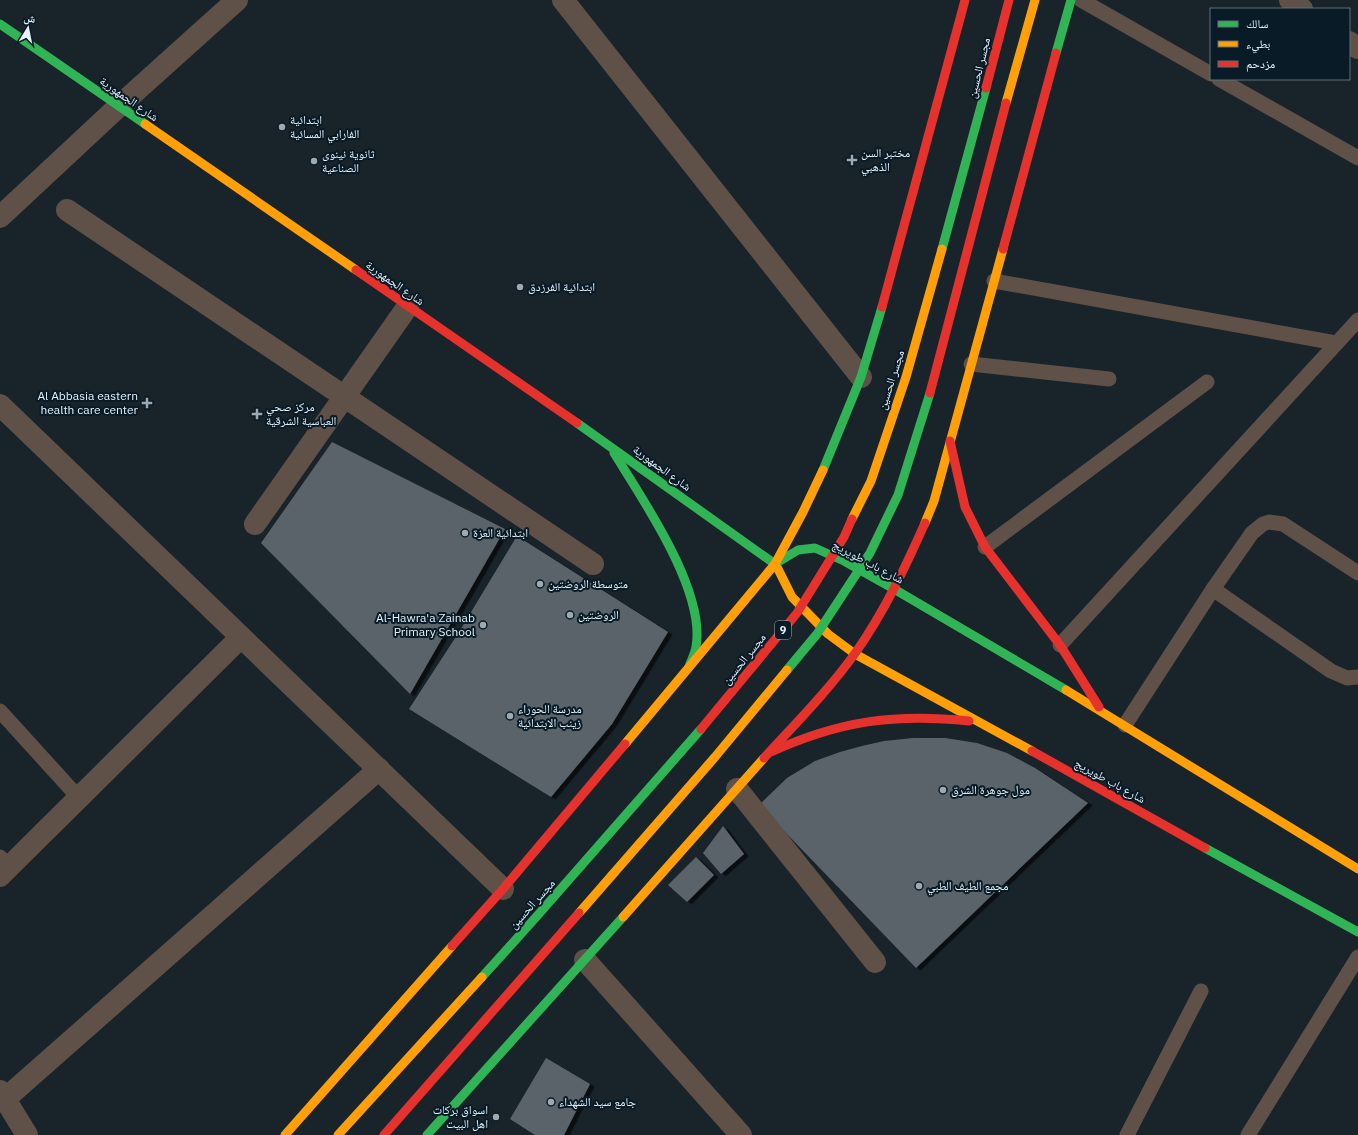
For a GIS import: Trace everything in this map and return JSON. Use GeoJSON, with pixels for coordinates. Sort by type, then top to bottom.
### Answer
{"type":"FeatureCollection","features":[{"type":"Feature","properties":{"kind":"main road"},"geometry":{"type":"LineString","coordinates":[[285,1135],[504,889],[775,564],[803,512],[828,459],[861,377],[886,294],[965,0]]}},
{"type":"Feature","properties":{"kind":"main road","name":"مجسر الحسين"},"geometry":{"type":"LineString","coordinates":[[338,1135],[532,922],[688,746],[797,613],[844,537],[870,481],[906,377],[961,184],[1009,0]]}},
{"type":"Feature","properties":{"kind":"main road","name":"9"},"geometry":{"type":"LineString","coordinates":[[384,1135],[715,757],[817,634],[870,553],[898,495],[933,383],[986,177],[1035,0]]}},
{"type":"Feature","properties":{"kind":"main road"},"geometry":{"type":"LineString","coordinates":[[427,1135],[771,752],[855,654],[894,589],[915,546],[934,501],[1070,0]]}},
{"type":"Feature","properties":{"kind":"main road","name":"شارع الجمهورية"},"geometry":{"type":"LineString","coordinates":[[0,24],[609,445],[775,564]]}},
{"type":"Feature","properties":{"kind":"main road"},"geometry":{"type":"LineString","coordinates":[[950,441],[965,507],[985,547],[1060,645],[1101,710]]}},
{"type":"Feature","properties":{"kind":"main road"},"geometry":{"type":"LineString","coordinates":[[609,445],[663,535],[685,580],[693,607],[696,627],[696,646],[689,667]]}},
{"type":"Feature","properties":{"kind":"main road","name":"شارع باب طويريج"},"geometry":{"type":"LineString","coordinates":[[1358,869],[1101,710],[844,561],[815,548],[798,550],[775,564],[792,597],[828,634],[855,654],[986,725],[1358,932]]}},
{"type":"Feature","properties":{"kind":"main road"},"geometry":{"type":"LineString","coordinates":[[771,752],[792,741],[834,727],[864,721],[918,716],[948,718],[986,725]]}},
{"type":"Feature","properties":{"kind":"street"},"geometry":{"type":"LineString","coordinates":[[0,216],[118,106],[237,0]]}},
{"type":"Feature","properties":{"kind":"street"},"geometry":{"type":"LineString","coordinates":[[563,0],[861,377]]}},
{"type":"Feature","properties":{"kind":"street"},"geometry":{"type":"LineString","coordinates":[[1290,0],[1301,8]]}},
{"type":"Feature","properties":{"kind":"street"},"geometry":{"type":"LineString","coordinates":[[67,210],[593,564]]}},
{"type":"Feature","properties":{"kind":"street"},"geometry":{"type":"LineString","coordinates":[[255,524],[408,306]]}},
{"type":"Feature","properties":{"kind":"street"},"geometry":{"type":"LineString","coordinates":[[0,405],[504,889]]}},
{"type":"Feature","properties":{"kind":"street"},"geometry":{"type":"LineString","coordinates":[[3,867],[79,798],[241,637]]}},
{"type":"Feature","properties":{"kind":"street"},"geometry":{"type":"LineString","coordinates":[[27,1135],[3,1095],[379,769]]}},
{"type":"Feature","properties":{"kind":"street"},"geometry":{"type":"LineString","coordinates":[[737,789],[875,962]]}},
{"type":"Feature","properties":{"kind":"street"},"geometry":{"type":"LineString","coordinates":[[585,960],[741,1135]]}},
{"type":"Feature","properties":{"kind":"lane"},"geometry":{"type":"LineString","coordinates":[[1081,0],[1210,73]]}},
{"type":"Feature","properties":{"kind":"lane"},"geometry":{"type":"LineString","coordinates":[[1221,80],[1358,158]]}},
{"type":"Feature","properties":{"kind":"lane"},"geometry":{"type":"LineString","coordinates":[[994,281],[1336,343]]}},
{"type":"Feature","properties":{"kind":"lane"},"geometry":{"type":"LineString","coordinates":[[1060,645],[1358,320]]}},
{"type":"Feature","properties":{"kind":"lane"},"geometry":{"type":"LineString","coordinates":[[971,364],[1108,379]]}},
{"type":"Feature","properties":{"kind":"lane"},"geometry":{"type":"LineString","coordinates":[[985,547],[1207,382]]}},
{"type":"Feature","properties":{"kind":"lane"},"geometry":{"type":"LineString","coordinates":[[1125,725],[1213,589],[1257,528],[1269,522],[1283,524],[1358,573]]}},
{"type":"Feature","properties":{"kind":"lane"},"geometry":{"type":"LineString","coordinates":[[1213,589],[1331,671],[1347,678],[1358,677]]}},
{"type":"Feature","properties":{"kind":"lane"},"geometry":{"type":"LineString","coordinates":[[0,711],[79,798]]}},
{"type":"Feature","properties":{"kind":"lane"},"geometry":{"type":"LineString","coordinates":[[1248,1135],[1358,956]]}},
{"type":"Feature","properties":{"kind":"lane"},"geometry":{"type":"LineString","coordinates":[[1127,1135],[1201,991]]}},
{"type":"Feature","properties":{"kind":"building"},"geometry":{"type":"Polygon","coordinates":[[[332,442],[505,529],[410,694],[261,543],[332,442]]]}},
{"type":"Feature","properties":{"kind":"building"},"geometry":{"type":"Polygon","coordinates":[[[517,536],[668,632],[612,724],[551,797],[409,709],[459,632],[517,536]]]}},
{"type":"Feature","properties":{"kind":"building","name":"مجمع الطيف الطبي"},"geometry":{"type":"Polygon","coordinates":[[[913,738],[945,738],[977,743],[1007,753],[1035,768],[1088,803],[916,968],[759,805],[787,778],[815,761],[862,746],[884,741],[913,738]]]}},
{"type":"Feature","properties":{"kind":"building"},"geometry":{"type":"Polygon","coordinates":[[[723,826],[744,854],[721,874],[703,853],[723,826]]]}},
{"type":"Feature","properties":{"kind":"building"},"geometry":{"type":"Polygon","coordinates":[[[696,857],[714,875],[687,902],[668,885],[696,857]]]}},
{"type":"Feature","properties":{"kind":"building","name":"جامع سيد الشهداء"},"geometry":{"type":"Polygon","coordinates":[[[546,1058],[590,1084],[564,1135],[535,1135],[510,1119],[546,1058]]]}},
{"type":"Feature","properties":{"kind":"traffic: fast"},"geometry":{"type":"LineString","coordinates":[[1056,53],[1071,0]]}},
{"type":"Feature","properties":{"kind":"traffic: fast"},"geometry":{"type":"LineString","coordinates":[[0,24],[145,124]]}},
{"type":"Feature","properties":{"kind":"traffic: fast"},"geometry":{"type":"LineString","coordinates":[[942,249],[986,88]]}},
{"type":"Feature","properties":{"kind":"traffic: fast"},"geometry":{"type":"LineString","coordinates":[[823,470],[861,377],[882,307]]}},
{"type":"Feature","properties":{"kind":"traffic: fast"},"geometry":{"type":"LineString","coordinates":[[787,670],[817,634],[870,553],[898,495],[930,393]]}},
{"type":"Feature","properties":{"kind":"traffic: fast"},"geometry":{"type":"LineString","coordinates":[[577,423],[775,564]]}},
{"type":"Feature","properties":{"kind":"traffic: fast"},"geometry":{"type":"LineString","coordinates":[[614,453],[655,520],[682,573],[697,625],[696,647],[689,667]]}},
{"type":"Feature","properties":{"kind":"traffic: fast"},"geometry":{"type":"LineString","coordinates":[[778,569],[775,564],[798,550],[815,548],[844,561],[894,589],[1066,690]]}},
{"type":"Feature","properties":{"kind":"traffic: fast"},"geometry":{"type":"LineString","coordinates":[[482,977],[701,729]]}},
{"type":"Feature","properties":{"kind":"traffic: fast"},"geometry":{"type":"LineString","coordinates":[[1205,848],[1358,932]]}},
{"type":"Feature","properties":{"kind":"traffic: fast"},"geometry":{"type":"LineString","coordinates":[[427,1135],[623,917]]}},
{"type":"Feature","properties":{"kind":"traffic: slow"},"geometry":{"type":"LineString","coordinates":[[1006,103],[1035,0]]}},
{"type":"Feature","properties":{"kind":"traffic: slow"},"geometry":{"type":"LineString","coordinates":[[145,124],[356,270]]}},
{"type":"Feature","properties":{"kind":"traffic: slow"},"geometry":{"type":"LineString","coordinates":[[852,519],[871,481],[906,377],[942,249]]}},
{"type":"Feature","properties":{"kind":"traffic: slow"},"geometry":{"type":"LineString","coordinates":[[925,523],[934,501],[1003,249]]}},
{"type":"Feature","properties":{"kind":"traffic: slow"},"geometry":{"type":"LineString","coordinates":[[625,744],[775,564],[803,512],[823,470]]}},
{"type":"Feature","properties":{"kind":"traffic: slow"},"geometry":{"type":"LineString","coordinates":[[778,569],[792,597],[828,634],[855,654],[1032,751]]}},
{"type":"Feature","properties":{"kind":"traffic: slow"},"geometry":{"type":"LineString","coordinates":[[579,913],[715,757],[787,670]]}},
{"type":"Feature","properties":{"kind":"traffic: slow"},"geometry":{"type":"LineString","coordinates":[[1066,690],[1358,869]]}},
{"type":"Feature","properties":{"kind":"traffic: slow"},"geometry":{"type":"LineString","coordinates":[[623,917],[764,758]]}},
{"type":"Feature","properties":{"kind":"traffic: slow"},"geometry":{"type":"LineString","coordinates":[[285,1135],[452,946]]}},
{"type":"Feature","properties":{"kind":"traffic: slow"},"geometry":{"type":"LineString","coordinates":[[338,1135],[482,977]]}},
{"type":"Feature","properties":{"kind":"traffic: jam"},"geometry":{"type":"LineString","coordinates":[[882,307],[965,0]]}},
{"type":"Feature","properties":{"kind":"traffic: jam"},"geometry":{"type":"LineString","coordinates":[[986,88],[1009,0]]}},
{"type":"Feature","properties":{"kind":"traffic: jam"},"geometry":{"type":"LineString","coordinates":[[1003,249],[1056,53]]}},
{"type":"Feature","properties":{"kind":"traffic: jam"},"geometry":{"type":"LineString","coordinates":[[930,393],[1006,103]]}},
{"type":"Feature","properties":{"kind":"traffic: jam"},"geometry":{"type":"LineString","coordinates":[[356,270],[577,423]]}},
{"type":"Feature","properties":{"kind":"traffic: jam"},"geometry":{"type":"LineString","coordinates":[[950,441],[965,507],[985,547],[1060,645],[1099,707]]}},
{"type":"Feature","properties":{"kind":"traffic: jam"},"geometry":{"type":"LineString","coordinates":[[701,729],[797,613],[844,537],[852,519]]}},
{"type":"Feature","properties":{"kind":"traffic: jam"},"geometry":{"type":"LineString","coordinates":[[764,758],[800,720],[856,652],[894,589],[925,523]]}},
{"type":"Feature","properties":{"kind":"traffic: jam"},"geometry":{"type":"LineString","coordinates":[[771,752],[796,741],[820,733],[844,726],[868,722],[916,718],[969,721]]}},
{"type":"Feature","properties":{"kind":"traffic: jam"},"geometry":{"type":"LineString","coordinates":[[452,946],[503,889],[625,744]]}},
{"type":"Feature","properties":{"kind":"traffic: jam"},"geometry":{"type":"LineString","coordinates":[[1032,751],[1205,848]]}},
{"type":"Feature","properties":{"kind":"traffic: jam"},"geometry":{"type":"LineString","coordinates":[[384,1135],[579,913]]}},
{"type":"Feature","properties":{"kind":"place","name":"ابتدائية الفارابي المسائية"},"geometry":{"type":"Point","coordinates":[282,127]}},
{"type":"Feature","properties":{"kind":"place","name":"مختبر السن الذهبي"},"geometry":{"type":"Point","coordinates":[852,160]}},
{"type":"Feature","properties":{"kind":"place","name":"ثانوية نينوى الصناعية"},"geometry":{"type":"Point","coordinates":[314,161]}},
{"type":"Feature","properties":{"kind":"place","name":"ابتدائية الفرزدق"},"geometry":{"type":"Point","coordinates":[520,287]}},
{"type":"Feature","properties":{"kind":"place","name":"Al Abbasia eastern health care center"},"geometry":{"type":"Point","coordinates":[147,403]}},
{"type":"Feature","properties":{"kind":"place","name":"مركز صحي العباسية الشرقية"},"geometry":{"type":"Point","coordinates":[257,414]}},
{"type":"Feature","properties":{"kind":"place","name":"ابتدائية العزة"},"geometry":{"type":"Point","coordinates":[465,533]}},
{"type":"Feature","properties":{"kind":"place","name":"متوسطة الروضتين"},"geometry":{"type":"Point","coordinates":[540,584]}},
{"type":"Feature","properties":{"kind":"place","name":"الروضتين"},"geometry":{"type":"Point","coordinates":[570,615]}},
{"type":"Feature","properties":{"kind":"place","name":"Al-Hawra'a Zainab Primary School"},"geometry":{"type":"Point","coordinates":[483,625]}},
{"type":"Feature","properties":{"kind":"place","name":"مدرسة الحوراء زينب الابتدائية"},"geometry":{"type":"Point","coordinates":[510,716]}},
{"type":"Feature","properties":{"kind":"place","name":"مول جوهرة الشرق"},"geometry":{"type":"Point","coordinates":[943,790]}},
{"type":"Feature","properties":{"kind":"place","name":"مجمع الطيف الطبي"},"geometry":{"type":"Point","coordinates":[919,886]}},
{"type":"Feature","properties":{"kind":"place","name":"جامع سيد الشهداء"},"geometry":{"type":"Point","coordinates":[551,1102]}},
{"type":"Feature","properties":{"kind":"place","name":"اسواق بركات اهل البيت"},"geometry":{"type":"Point","coordinates":[496,1117]}}]}
